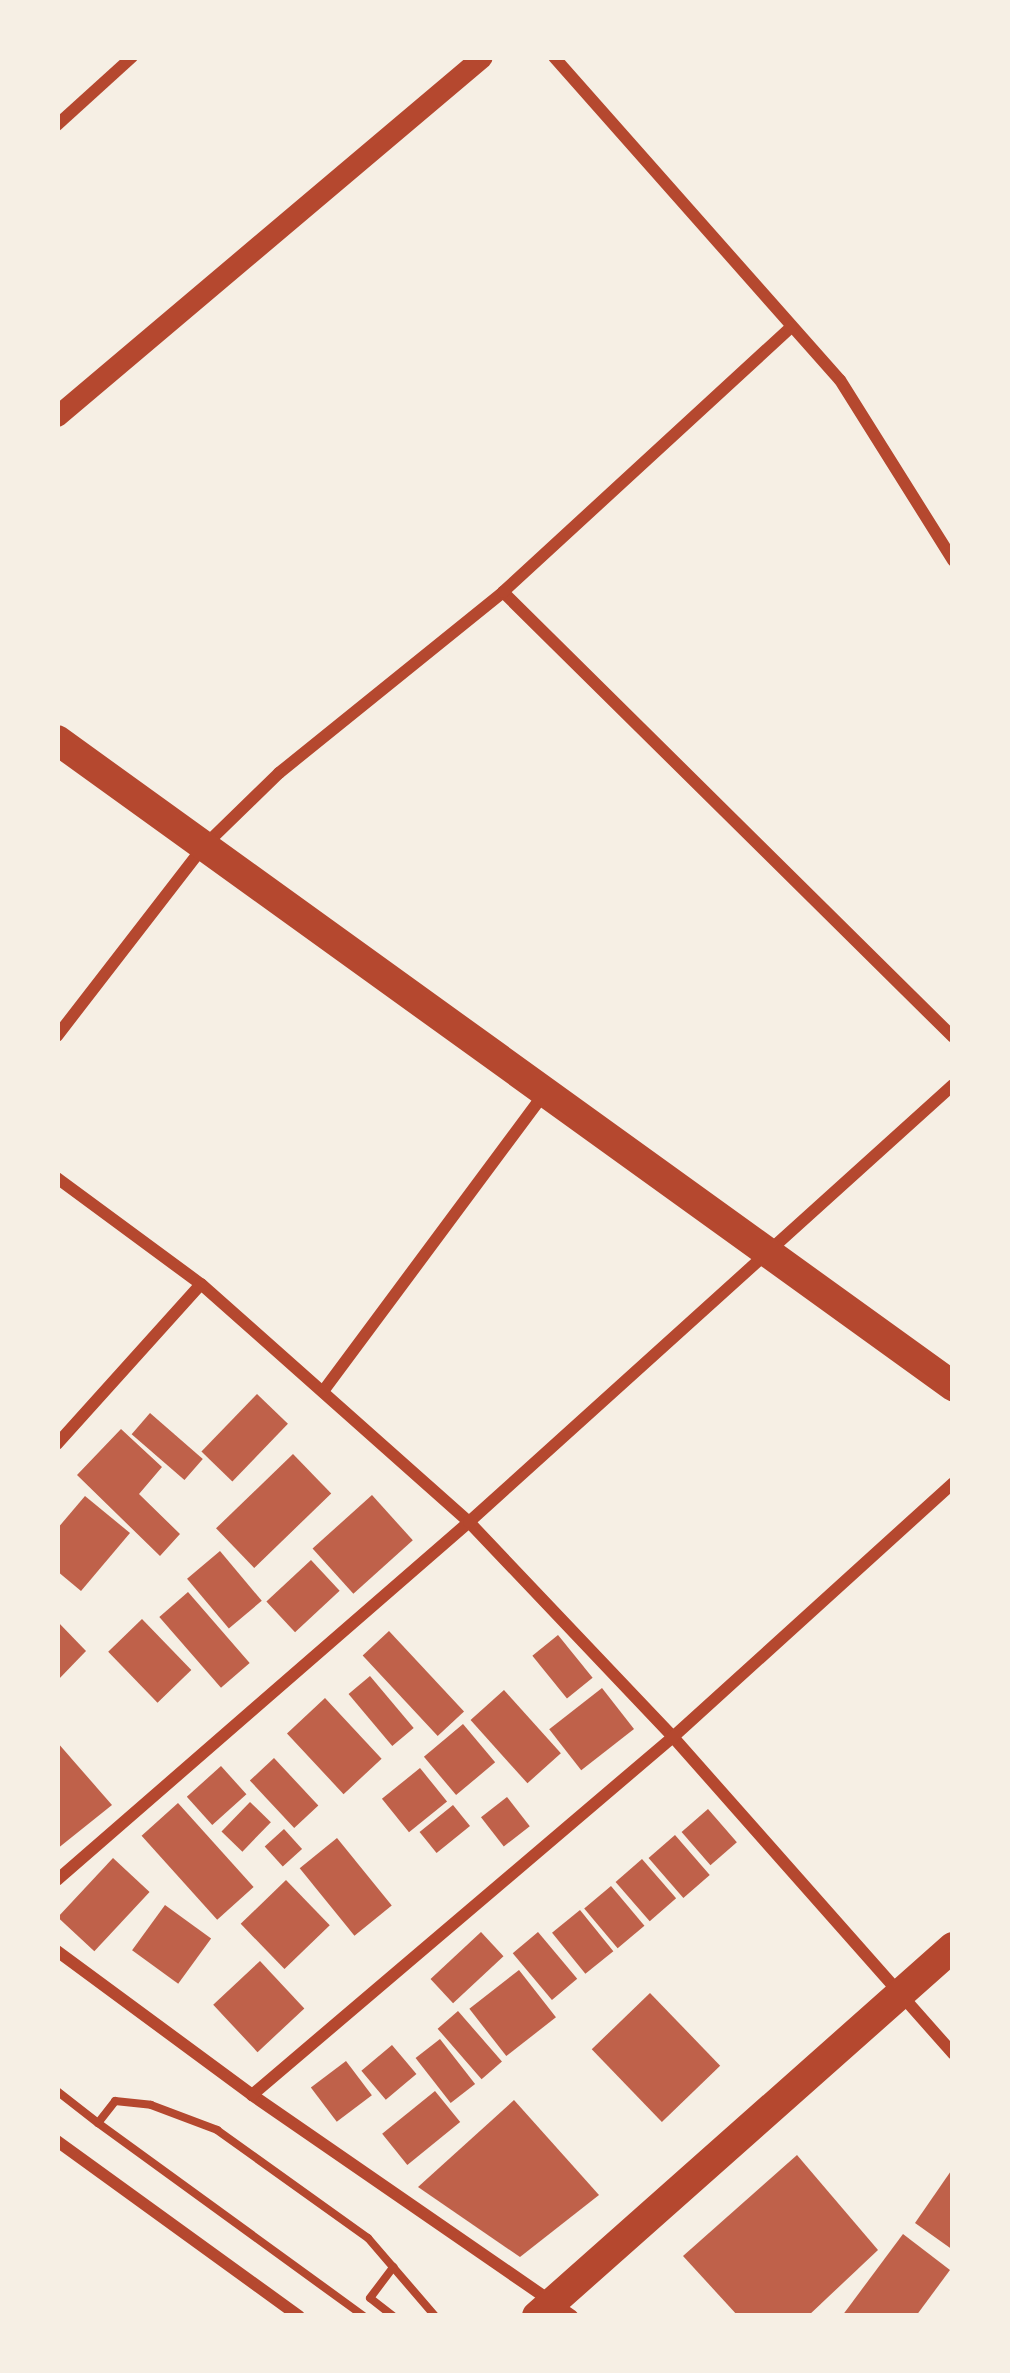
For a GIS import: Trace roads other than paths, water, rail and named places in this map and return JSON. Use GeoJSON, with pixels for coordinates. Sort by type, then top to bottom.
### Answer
{"type":"FeatureCollection","features":[{"type":"Feature","properties":{"kind":"main road"},"geometry":{"type":"LineString","coordinates":[[57,740],[768,1248],[953,1386]]}},
{"type":"Feature","properties":{"kind":"main road"},"geometry":{"type":"LineString","coordinates":[[554,2311],[953,1947]]}},
{"type":"Feature","properties":{"kind":"street"},"geometry":{"type":"LineString","coordinates":[[57,125],[132,57]]}},
{"type":"Feature","properties":{"kind":"street"},"geometry":{"type":"LineString","coordinates":[[554,57],[840,380],[953,560]]}},
{"type":"Feature","properties":{"kind":"street"},"geometry":{"type":"LineString","coordinates":[[57,416],[466,62]]}},
{"type":"Feature","properties":{"kind":"street"},"geometry":{"type":"LineString","coordinates":[[57,1036],[204,846],[280,772],[502,592],[791,327]]}},
{"type":"Feature","properties":{"kind":"street"},"geometry":{"type":"LineString","coordinates":[[502,592],[953,1036]]}},
{"type":"Feature","properties":{"kind":"street"},"geometry":{"type":"LineString","coordinates":[[57,1880],[469,1522],[953,1085]]}},
{"type":"Feature","properties":{"kind":"street"},"geometry":{"type":"LineString","coordinates":[[324,1390],[547,1089]]}},
{"type":"Feature","properties":{"kind":"street"},"geometry":{"type":"LineString","coordinates":[[57,1178],[201,1284],[469,1522],[673,1736],[953,2054]]}},
{"type":"Feature","properties":{"kind":"street"},"geometry":{"type":"LineString","coordinates":[[57,1444],[201,1284]]}},
{"type":"Feature","properties":{"kind":"street"},"geometry":{"type":"LineString","coordinates":[[252,2095],[673,1736],[953,1483]]}},
{"type":"Feature","properties":{"kind":"street"},"geometry":{"type":"LineString","coordinates":[[57,1951],[554,2311]]}},
{"type":"Feature","properties":{"kind":"street"},"geometry":{"type":"LineString","coordinates":[[57,2141],[299,2316]]}}]}
